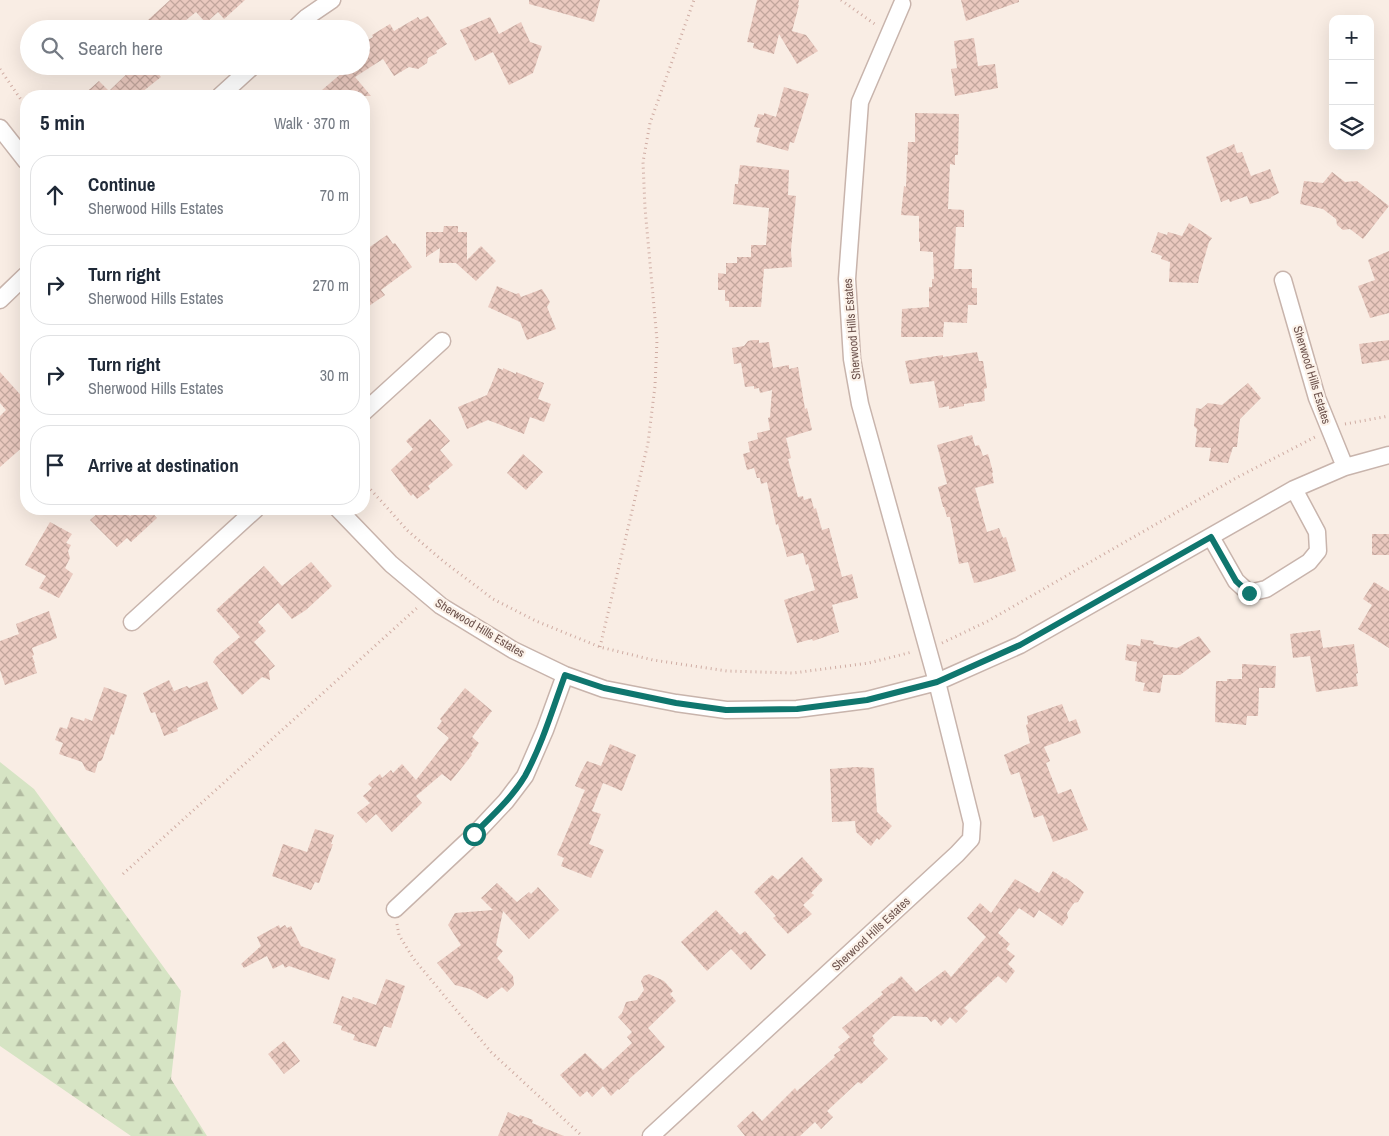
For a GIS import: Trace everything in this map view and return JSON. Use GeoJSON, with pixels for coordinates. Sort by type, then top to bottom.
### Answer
{"type":"FeatureCollection","features":[{"type":"Feature","properties":{"kind":"street"},"geometry":{"type":"LineString","coordinates":[[304,20],[332,0]]}},
{"type":"Feature","properties":{"kind":"street","name":"Sherwood Hills Estates"},"geometry":{"type":"LineString","coordinates":[[651,1136],[958,854],[970,839],[972,823],[937,682],[860,404],[852,360],[847,279],[860,102],[902,4]]}},
{"type":"Feature","properties":{"kind":"street"},"geometry":{"type":"LineString","coordinates":[[227,90],[243,75]]}},
{"type":"Feature","properties":{"kind":"street"},"geometry":{"type":"LineString","coordinates":[[0,128],[20,153]]}},
{"type":"Feature","properties":{"kind":"street","name":"Sherwood Hills Estates"},"geometry":{"type":"LineString","coordinates":[[1283,280],[1317,398],[1328,430],[1345,467]]}},
{"type":"Feature","properties":{"kind":"street"},"geometry":{"type":"LineString","coordinates":[[0,300],[20,281]]}},
{"type":"Feature","properties":{"kind":"street"},"geometry":{"type":"LineString","coordinates":[[370,407],[442,341]]}},
{"type":"Feature","properties":{"kind":"street","name":"Sherwood Hills Estates"},"geometry":{"type":"LineString","coordinates":[[344,515],[391,564],[441,606],[513,650],[565,675],[604,688],[676,703],[726,710],[806,708],[867,700],[937,682],[1020,645],[1294,489],[1345,467],[1389,455]]}},
{"type":"Feature","properties":{"kind":"street"},"geometry":{"type":"LineString","coordinates":[[1211,537],[1236,581],[1249,593],[1266,589],[1309,562],[1318,551],[1317,532],[1294,489]]}},
{"type":"Feature","properties":{"kind":"street"},"geometry":{"type":"LineString","coordinates":[[132,622],[249,515]]}},
{"type":"Feature","properties":{"kind":"street"},"geometry":{"type":"LineString","coordinates":[[395,909],[474,834],[506,801],[525,776],[545,730],[565,675]]}},
{"type":"Feature","properties":{"kind":"path"},"geometry":{"type":"LineString","coordinates":[[600,647],[648,443],[655,386],[657,340],[645,217],[643,162],[650,123],[694,0]]}},
{"type":"Feature","properties":{"kind":"path"},"geometry":{"type":"LineString","coordinates":[[841,0],[889,34]]}},
{"type":"Feature","properties":{"kind":"path"},"geometry":{"type":"LineString","coordinates":[[0,69],[20,98]]}},
{"type":"Feature","properties":{"kind":"path"},"geometry":{"type":"LineString","coordinates":[[1336,426],[1389,416]]}},
{"type":"Feature","properties":{"kind":"path"},"geometry":{"type":"LineString","coordinates":[[940,644],[988,620],[1236,478],[1315,437]]}},
{"type":"Feature","properties":{"kind":"path"},"geometry":{"type":"LineString","coordinates":[[370,489],[408,531],[443,561],[493,599],[536,621],[600,647],[653,660],[727,672],[784,673],[870,662],[917,651]]}},
{"type":"Feature","properties":{"kind":"path"},"geometry":{"type":"LineString","coordinates":[[123,874],[429,596]]}},
{"type":"Feature","properties":{"kind":"path"},"geometry":{"type":"LineString","coordinates":[[395,909],[399,935],[413,958],[491,1052],[582,1136]]}},
{"type":"Feature","properties":{"kind":"green space"},"geometry":{"type":"Polygon","coordinates":[[[0,762],[34,789],[181,991],[171,1079],[207,1136],[131,1136],[0,1046],[0,762]]]}},
{"type":"Feature","properties":{"kind":"building"},"geometry":{"type":"Polygon","coordinates":[[[170,0],[245,0],[224,19],[218,12],[209,20],[203,20],[196,12],[186,20],[148,20],[170,0]]]}},
{"type":"Feature","properties":{"kind":"building"},"geometry":{"type":"Polygon","coordinates":[[[529,0],[600,0],[594,22],[529,4],[529,0]]]}},
{"type":"Feature","properties":{"kind":"building"},"geometry":{"type":"Polygon","coordinates":[[[757,0],[799,0],[792,31],[806,35],[818,51],[797,64],[779,34],[774,54],[753,48],[754,43],[747,42],[757,0]]]}},
{"type":"Feature","properties":{"kind":"building"},"geometry":{"type":"Polygon","coordinates":[[[961,0],[1019,0],[1019,2],[966,21],[961,0]]]}},
{"type":"Feature","properties":{"kind":"building"},"geometry":{"type":"Polygon","coordinates":[[[428,16],[447,44],[436,51],[437,53],[428,58],[427,63],[418,69],[409,67],[394,76],[383,59],[370,67],[370,39],[373,37],[372,35],[390,24],[394,31],[418,17],[420,20],[428,16]]]}},
{"type":"Feature","properties":{"kind":"building"},"geometry":{"type":"Polygon","coordinates":[[[490,17],[499,34],[521,22],[530,42],[542,46],[533,73],[509,85],[493,52],[475,61],[460,30],[490,17]]]}},
{"type":"Feature","properties":{"kind":"building"},"geometry":{"type":"Polygon","coordinates":[[[974,38],[978,66],[995,64],[998,88],[955,96],[951,69],[957,68],[954,41],[974,38]]]}},
{"type":"Feature","properties":{"kind":"building"},"geometry":{"type":"Polygon","coordinates":[[[126,75],[159,75],[161,77],[145,90],[110,90],[126,75]]]}},
{"type":"Feature","properties":{"kind":"building"},"geometry":{"type":"Polygon","coordinates":[[[340,75],[358,75],[355,77],[366,90],[322,90],[340,75]]]}},
{"type":"Feature","properties":{"kind":"building"},"geometry":{"type":"Polygon","coordinates":[[[99,81],[108,90],[89,90],[99,81]]]}},
{"type":"Feature","properties":{"kind":"building"},"geometry":{"type":"Polygon","coordinates":[[[784,87],[809,94],[794,143],[790,142],[788,151],[756,142],[760,128],[754,127],[758,114],[764,115],[764,113],[776,117],[784,87]]]}},
{"type":"Feature","properties":{"kind":"building"},"geometry":{"type":"Polygon","coordinates":[[[915,113],[959,114],[958,155],[955,155],[955,165],[950,164],[948,209],[964,210],[964,227],[956,227],[954,269],[972,269],[972,288],[977,288],[977,305],[968,305],[967,323],[944,322],[943,337],[901,337],[902,309],[929,307],[929,287],[932,287],[932,279],[934,279],[933,252],[920,251],[919,216],[901,215],[904,186],[906,187],[908,142],[915,142],[915,113]]]}},
{"type":"Feature","properties":{"kind":"building"},"geometry":{"type":"Polygon","coordinates":[[[1234,144],[1237,153],[1242,152],[1251,176],[1270,169],[1279,193],[1271,198],[1250,204],[1247,196],[1230,202],[1229,199],[1221,202],[1206,157],[1234,144]]]}},
{"type":"Feature","properties":{"kind":"building"},"geometry":{"type":"Polygon","coordinates":[[[740,165],[789,170],[788,195],[796,196],[791,250],[792,267],[764,269],[761,307],[729,307],[729,301],[725,301],[725,290],[718,290],[718,273],[726,274],[726,263],[737,263],[737,257],[751,257],[751,245],[766,245],[769,208],[733,204],[735,184],[738,184],[740,165]]]}},
{"type":"Feature","properties":{"kind":"building"},"geometry":{"type":"Polygon","coordinates":[[[1332,172],[1345,182],[1357,181],[1389,206],[1363,239],[1350,229],[1343,230],[1337,225],[1336,219],[1323,209],[1300,204],[1304,181],[1323,183],[1332,172]]]}},
{"type":"Feature","properties":{"kind":"building"},"geometry":{"type":"Polygon","coordinates":[[[1189,223],[1212,238],[1209,242],[1198,283],[1169,282],[1170,262],[1161,259],[1162,256],[1151,252],[1158,232],[1167,235],[1168,232],[1182,236],[1189,223]]]}},
{"type":"Feature","properties":{"kind":"building"},"geometry":{"type":"Polygon","coordinates":[[[444,226],[458,226],[458,232],[467,232],[467,260],[481,246],[496,261],[476,281],[456,263],[439,263],[440,248],[426,257],[426,232],[443,232],[444,226]]]}},
{"type":"Feature","properties":{"kind":"building"},"geometry":{"type":"Polygon","coordinates":[[[387,235],[412,267],[381,290],[385,295],[370,305],[370,247],[387,235]]]}},
{"type":"Feature","properties":{"kind":"building"},"geometry":{"type":"Polygon","coordinates":[[[1389,251],[1389,313],[1370,318],[1358,286],[1375,280],[1368,260],[1389,251]]]}},
{"type":"Feature","properties":{"kind":"building"},"geometry":{"type":"Polygon","coordinates":[[[497,286],[516,294],[519,293],[521,297],[542,289],[550,302],[547,307],[556,329],[527,340],[520,322],[488,307],[497,286]]]}},
{"type":"Feature","properties":{"kind":"building"},"geometry":{"type":"Polygon","coordinates":[[[759,340],[759,343],[769,342],[773,368],[789,365],[789,369],[798,367],[805,409],[807,408],[812,430],[786,438],[791,458],[788,459],[798,497],[803,496],[804,500],[811,498],[822,530],[829,528],[842,577],[852,574],[858,598],[832,605],[839,632],[813,641],[812,639],[797,643],[784,600],[815,590],[808,564],[806,565],[803,553],[787,557],[778,524],[776,525],[767,482],[761,484],[754,468],[747,470],[743,454],[750,452],[748,442],[758,439],[757,433],[770,430],[768,418],[770,417],[772,390],[760,393],[759,388],[754,389],[754,386],[745,387],[741,363],[734,364],[732,348],[744,346],[748,341],[759,340]]]}},
{"type":"Feature","properties":{"kind":"building"},"geometry":{"type":"Polygon","coordinates":[[[1389,340],[1389,360],[1362,364],[1359,344],[1389,340]]]}},
{"type":"Feature","properties":{"kind":"building"},"geometry":{"type":"Polygon","coordinates":[[[977,352],[979,361],[983,361],[987,388],[984,389],[985,401],[964,404],[964,406],[949,409],[949,406],[939,408],[934,381],[910,384],[905,361],[977,352]]]}},
{"type":"Feature","properties":{"kind":"building"},"geometry":{"type":"Polygon","coordinates":[[[498,368],[503,370],[503,368],[516,374],[516,372],[544,383],[538,399],[551,404],[544,422],[530,417],[524,434],[488,420],[467,429],[458,407],[487,395],[498,368]]]}},
{"type":"Feature","properties":{"kind":"building"},"geometry":{"type":"Polygon","coordinates":[[[0,372],[20,394],[20,449],[0,467],[0,416],[6,410],[0,403],[0,372]]]}},
{"type":"Feature","properties":{"kind":"building"},"geometry":{"type":"Polygon","coordinates":[[[1248,383],[1261,398],[1240,419],[1237,447],[1233,447],[1228,463],[1209,461],[1211,448],[1195,447],[1197,429],[1194,426],[1196,408],[1201,409],[1208,403],[1222,405],[1248,383]]]}},
{"type":"Feature","properties":{"kind":"building"},"geometry":{"type":"Polygon","coordinates":[[[430,419],[450,441],[440,450],[453,465],[428,486],[430,489],[417,499],[413,494],[411,496],[391,470],[413,449],[406,441],[430,419]]]}},
{"type":"Feature","properties":{"kind":"building"},"geometry":{"type":"Polygon","coordinates":[[[972,435],[975,446],[979,445],[983,456],[988,454],[993,472],[994,483],[975,488],[987,532],[999,528],[1003,538],[1006,537],[1016,571],[974,583],[968,562],[959,564],[950,517],[947,517],[943,507],[938,487],[947,484],[937,445],[972,435]]]}},
{"type":"Feature","properties":{"kind":"building"},"geometry":{"type":"Polygon","coordinates":[[[523,454],[543,472],[526,490],[507,473],[523,454]]]}},
{"type":"Feature","properties":{"kind":"building"},"geometry":{"type":"Polygon","coordinates":[[[96,515],[154,515],[157,518],[131,542],[127,538],[117,547],[90,520],[96,515]]]}},
{"type":"Feature","properties":{"kind":"building"},"geometry":{"type":"Polygon","coordinates":[[[50,522],[72,534],[66,543],[71,545],[68,551],[70,558],[65,568],[73,574],[59,598],[39,588],[46,576],[25,565],[50,522]]]}},
{"type":"Feature","properties":{"kind":"building"},"geometry":{"type":"Polygon","coordinates":[[[1372,534],[1389,534],[1389,555],[1372,555],[1372,534]]]}},
{"type":"Feature","properties":{"kind":"building"},"geometry":{"type":"Polygon","coordinates":[[[311,562],[332,586],[306,610],[292,619],[278,603],[258,622],[266,631],[254,642],[275,666],[269,671],[270,680],[262,677],[242,695],[213,662],[216,657],[240,637],[216,610],[264,566],[282,586],[311,562]]]}},
{"type":"Feature","properties":{"kind":"building"},"geometry":{"type":"Polygon","coordinates":[[[1374,582],[1389,591],[1389,648],[1358,629],[1372,605],[1363,599],[1374,582]]]}},
{"type":"Feature","properties":{"kind":"building"},"geometry":{"type":"Polygon","coordinates":[[[49,611],[57,638],[32,648],[34,655],[32,656],[37,673],[5,685],[0,670],[0,641],[19,634],[16,624],[49,611]]]}},
{"type":"Feature","properties":{"kind":"building"},"geometry":{"type":"Polygon","coordinates":[[[1320,630],[1323,648],[1354,644],[1358,686],[1316,692],[1310,656],[1293,658],[1290,634],[1320,630]]]}},
{"type":"Feature","properties":{"kind":"building"},"geometry":{"type":"Polygon","coordinates":[[[1199,636],[1211,652],[1180,675],[1163,675],[1160,693],[1143,691],[1145,683],[1135,681],[1137,662],[1125,660],[1127,644],[1140,646],[1141,639],[1154,641],[1153,644],[1177,648],[1199,636]]]}},
{"type":"Feature","properties":{"kind":"building"},"geometry":{"type":"Polygon","coordinates":[[[1242,664],[1276,666],[1275,688],[1259,688],[1258,716],[1247,716],[1246,725],[1215,722],[1216,681],[1242,679],[1242,664]]]}},
{"type":"Feature","properties":{"kind":"building"},"geometry":{"type":"Polygon","coordinates":[[[169,680],[174,691],[207,681],[218,709],[177,728],[178,731],[164,736],[155,712],[151,713],[143,693],[169,680]]]}},
{"type":"Feature","properties":{"kind":"building"},"geometry":{"type":"Polygon","coordinates":[[[104,687],[127,695],[114,735],[111,734],[102,760],[98,762],[95,773],[86,770],[82,762],[59,754],[63,743],[55,740],[60,727],[67,729],[71,717],[84,721],[85,718],[92,721],[104,687]]]}},
{"type":"Feature","properties":{"kind":"building"},"geometry":{"type":"Polygon","coordinates":[[[465,688],[492,711],[472,737],[479,743],[472,755],[451,781],[442,774],[416,796],[422,803],[392,832],[376,814],[366,823],[357,813],[370,803],[363,796],[372,788],[368,784],[380,774],[382,778],[391,770],[393,773],[402,764],[416,780],[449,738],[437,728],[442,721],[440,719],[465,688]]]}},
{"type":"Feature","properties":{"kind":"building"},"geometry":{"type":"Polygon","coordinates":[[[1062,704],[1069,722],[1076,719],[1081,733],[1044,747],[1050,761],[1046,763],[1058,794],[1071,789],[1088,830],[1053,842],[1043,815],[1034,818],[1019,772],[1011,775],[1004,755],[1030,743],[1026,725],[1028,724],[1027,716],[1062,704]]]}},
{"type":"Feature","properties":{"kind":"building"},"geometry":{"type":"Polygon","coordinates":[[[610,744],[636,755],[622,791],[603,783],[592,811],[601,814],[589,844],[604,850],[591,878],[561,866],[564,858],[557,855],[585,790],[575,786],[580,774],[587,761],[601,766],[610,744]]]}},
{"type":"Feature","properties":{"kind":"building"},"geometry":{"type":"Polygon","coordinates":[[[874,768],[877,812],[892,826],[879,840],[877,838],[871,846],[856,832],[855,821],[832,822],[830,769],[874,768]]]}},
{"type":"Feature","properties":{"kind":"building"},"geometry":{"type":"Polygon","coordinates":[[[315,829],[334,835],[331,844],[333,844],[319,883],[315,882],[311,890],[272,876],[283,844],[307,852],[315,829]]]}},
{"type":"Feature","properties":{"kind":"building"},"geometry":{"type":"Polygon","coordinates":[[[802,857],[823,880],[811,893],[814,895],[803,905],[812,914],[788,934],[773,918],[776,916],[754,892],[772,875],[778,880],[802,857]]]}},
{"type":"Feature","properties":{"kind":"building"},"geometry":{"type":"Polygon","coordinates":[[[1053,871],[1084,892],[1078,902],[1074,903],[1067,913],[1068,918],[1062,926],[1039,910],[1034,918],[1019,908],[998,933],[1010,944],[1006,949],[1015,956],[1008,964],[1015,971],[1006,983],[998,976],[964,1008],[968,1011],[956,1023],[950,1017],[941,1026],[935,1019],[931,1022],[927,1017],[893,1016],[872,1036],[875,1040],[873,1043],[888,1059],[861,1084],[858,1082],[827,1111],[833,1117],[821,1129],[815,1122],[800,1136],[745,1136],[737,1126],[753,1111],[762,1121],[795,1088],[797,1091],[835,1057],[834,1055],[841,1050],[838,1047],[850,1037],[842,1028],[883,994],[881,992],[901,976],[916,992],[945,970],[951,977],[986,937],[967,918],[980,903],[991,913],[1015,879],[1039,893],[1053,871]]]}},
{"type":"Feature","properties":{"kind":"building"},"geometry":{"type":"Polygon","coordinates":[[[497,883],[517,902],[529,892],[531,894],[538,887],[559,910],[529,939],[503,911],[496,945],[503,951],[497,958],[513,976],[514,985],[507,992],[502,987],[487,999],[470,989],[455,985],[437,963],[461,945],[448,925],[455,913],[493,910],[481,898],[497,883]]]}},
{"type":"Feature","properties":{"kind":"building"},"geometry":{"type":"Polygon","coordinates":[[[716,910],[740,935],[745,931],[766,955],[751,970],[731,949],[707,971],[681,942],[716,910]]]}},
{"type":"Feature","properties":{"kind":"building"},"geometry":{"type":"Polygon","coordinates":[[[279,925],[280,928],[285,925],[287,928],[291,926],[301,946],[336,959],[329,980],[289,966],[285,968],[283,964],[273,969],[267,956],[244,968],[241,964],[261,946],[257,937],[279,925]]]}},
{"type":"Feature","properties":{"kind":"building"},"geometry":{"type":"Polygon","coordinates":[[[649,974],[664,981],[673,991],[670,994],[676,1001],[648,1028],[665,1047],[611,1096],[603,1086],[592,1097],[587,1091],[580,1097],[560,1075],[585,1053],[603,1070],[632,1043],[627,1037],[632,1032],[618,1017],[622,1013],[626,1002],[637,1000],[644,990],[641,981],[644,976],[649,974]]]}},
{"type":"Feature","properties":{"kind":"building"},"geometry":{"type":"Polygon","coordinates":[[[386,979],[405,986],[391,1028],[384,1026],[376,1047],[353,1040],[355,1035],[341,1030],[342,1026],[333,1023],[342,996],[352,1000],[353,997],[376,1005],[386,979]]]}},
{"type":"Feature","properties":{"kind":"building"},"geometry":{"type":"Polygon","coordinates":[[[284,1041],[300,1061],[284,1074],[268,1054],[284,1041]]]}},
{"type":"Feature","properties":{"kind":"building"},"geometry":{"type":"Polygon","coordinates":[[[508,1112],[533,1120],[532,1123],[564,1136],[498,1136],[508,1112]]]}},
{"type":"Feature","properties":{"kind":"route"},"geometry":{"type":"LineString","coordinates":[[474,834],[506,801],[525,776],[545,730],[565,675],[604,688],[676,703],[726,710],[797,709],[867,700],[937,682],[1020,645],[1211,537],[1236,581],[1249,593]]}}]}
